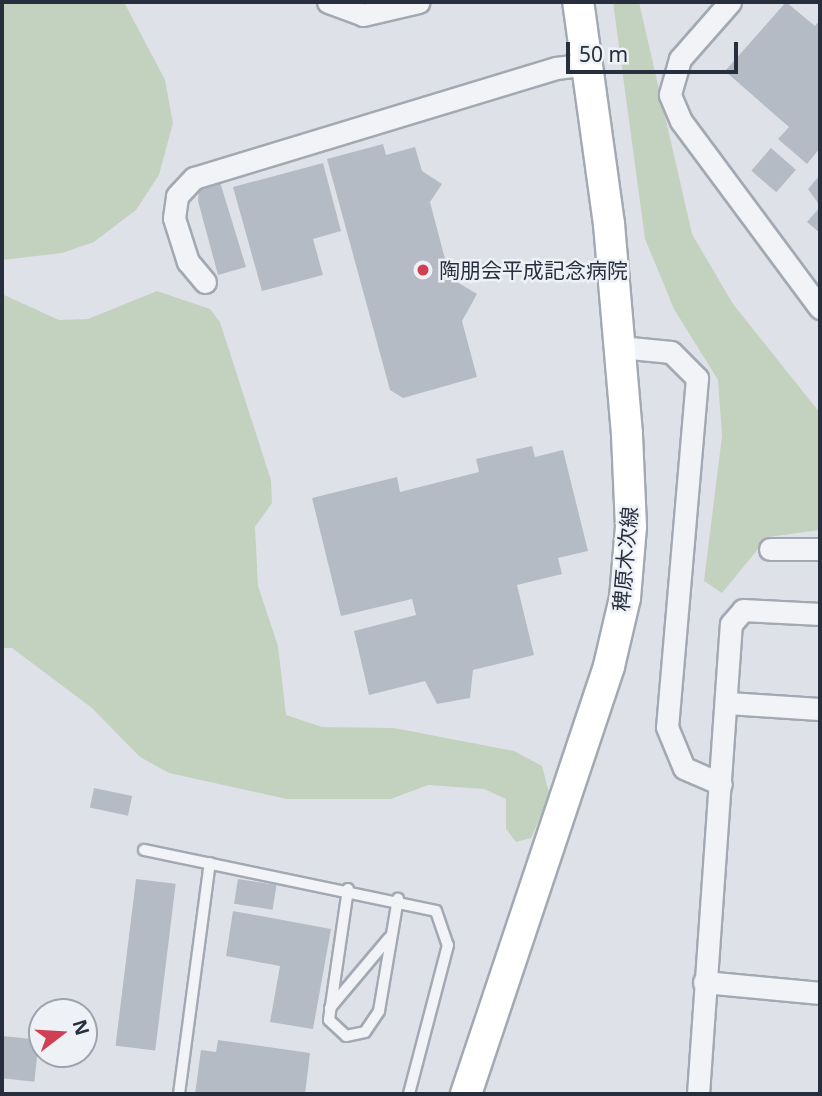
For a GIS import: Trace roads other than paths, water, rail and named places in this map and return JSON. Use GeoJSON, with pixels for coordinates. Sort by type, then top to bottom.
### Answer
{"type":"FeatureCollection","features":[{"type":"Feature","properties":{"kind":"main road","name":"稗原木次線"},"geometry":{"type":"LineString","coordinates":[[466,1094],[609,666],[625,598],[631,527],[620,347],[578,2]]}},
{"type":"Feature","properties":{"kind":"street"},"geometry":{"type":"LineString","coordinates":[[328,2],[363,15],[419,2]]}},
{"type":"Feature","properties":{"kind":"street"},"geometry":{"type":"LineString","coordinates":[[730,2],[680,59],[670,94],[681,121],[820,308]]}},
{"type":"Feature","properties":{"kind":"street"},"geometry":{"type":"LineString","coordinates":[[205,282],[188,262],[174,218],[177,196],[194,177],[556,68],[587,64]]}},
{"type":"Feature","properties":{"kind":"street"},"geometry":{"type":"LineString","coordinates":[[620,347],[671,352],[697,378],[667,727],[684,768],[721,784]]}},
{"type":"Feature","properties":{"kind":"street"},"geometry":{"type":"LineString","coordinates":[[770,549],[820,550]]}},
{"type":"Feature","properties":{"kind":"street"},"geometry":{"type":"LineString","coordinates":[[698,1094],[731,624],[737,613],[820,614]]}},
{"type":"Feature","properties":{"kind":"street"},"geometry":{"type":"LineString","coordinates":[[727,704],[820,709]]}},
{"type":"Feature","properties":{"kind":"street"},"geometry":{"type":"LineString","coordinates":[[704,982],[820,993]]}},
{"type":"Feature","properties":{"kind":"lane"},"geometry":{"type":"LineString","coordinates":[[144,850],[398,899],[436,911],[448,931],[423,1059],[409,1094]]}},
{"type":"Feature","properties":{"kind":"lane"},"geometry":{"type":"LineString","coordinates":[[179,1094],[210,863]]}},
{"type":"Feature","properties":{"kind":"lane"},"geometry":{"type":"LineString","coordinates":[[348,889],[330,1008],[331,1026],[341,1035],[369,1029],[379,1011],[398,899]]}},
{"type":"Feature","properties":{"kind":"lane"},"geometry":{"type":"LineString","coordinates":[[330,1008],[391,936]]}},
{"type":"Feature","properties":{"kind":"place","name":"陶朋会平成記念病院"},"geometry":{"type":"Point","coordinates":[423,270]}}]}
